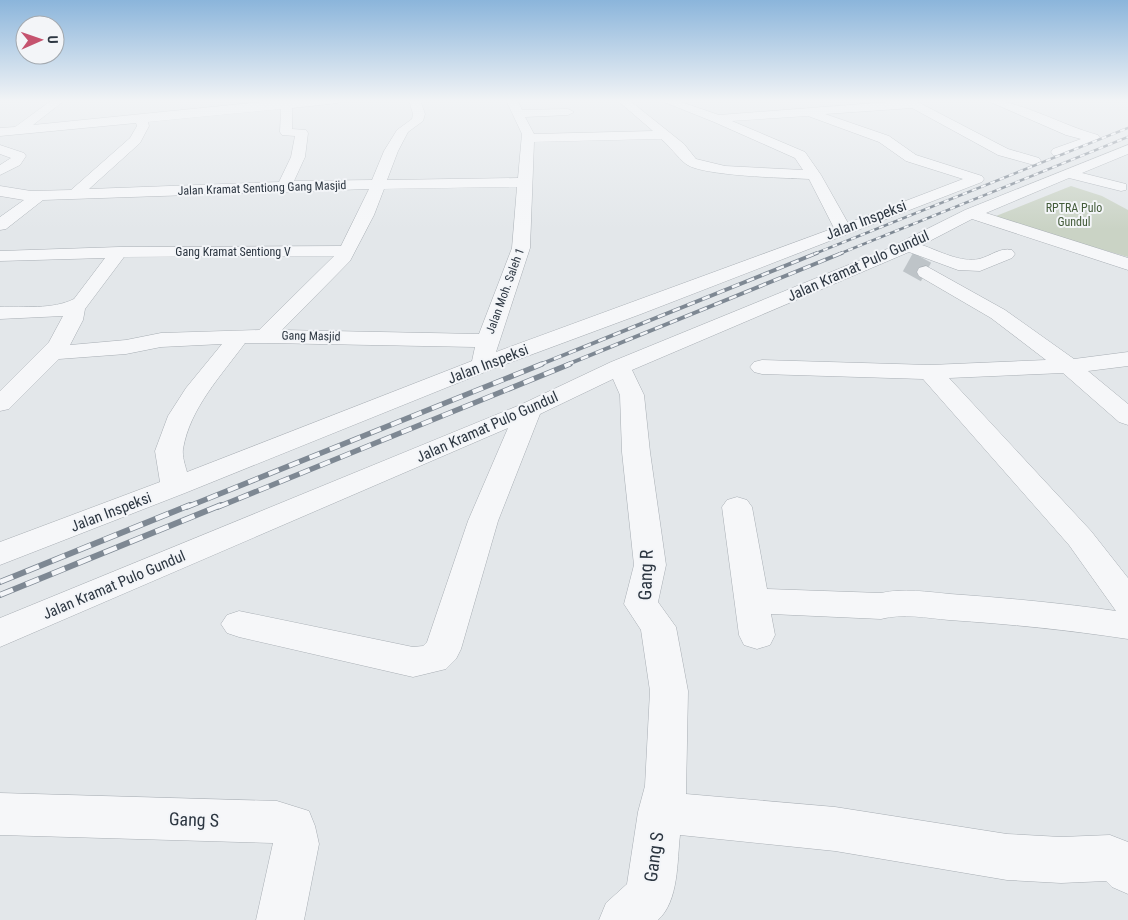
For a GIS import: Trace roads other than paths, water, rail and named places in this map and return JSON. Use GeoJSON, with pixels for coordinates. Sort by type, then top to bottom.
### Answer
{"type":"FeatureCollection","features":[{"type":"Feature","properties":{"kind":"street"},"geometry":{"type":"LineString","coordinates":[[75,194],[132,143]]}},
{"type":"Feature","properties":{"kind":"street"},"geometry":{"type":"LineString","coordinates":[[284,186],[298,157],[300,143]]}},
{"type":"Feature","properties":{"kind":"street","name":"Gang Masjid"},"geometry":{"type":"LineString","coordinates":[[396,143],[356,236],[344,256],[270,330],[267,336],[484,353]]}},
{"type":"Feature","properties":{"kind":"street","name":"Jalan Moh. Saleh 1"},"geometry":{"type":"LineString","coordinates":[[484,353],[521,248],[524,234],[524,182],[528,143]]}},
{"type":"Feature","properties":{"kind":"street"},"geometry":{"type":"LineString","coordinates":[[672,143],[691,162],[725,170],[814,175]]}},
{"type":"Feature","properties":{"kind":"street"},"geometry":{"type":"LineString","coordinates":[[771,143],[800,156],[814,175],[843,229]]}},
{"type":"Feature","properties":{"kind":"street","name":"Jalan Inspeksi"},"geometry":{"type":"LineString","coordinates":[[0,554],[175,488],[484,353],[634,310],[977,179],[910,158],[889,143]]}},
{"type":"Feature","properties":{"kind":"street"},"geometry":{"type":"LineString","coordinates":[[986,143],[1050,174],[1121,187]]}},
{"type":"Feature","properties":{"kind":"street"},"geometry":{"type":"LineString","coordinates":[[1058,152],[1081,143]]}},
{"type":"Feature","properties":{"kind":"street"},"geometry":{"type":"LineString","coordinates":[[0,149],[18,156],[15,162],[0,171]]}},
{"type":"Feature","properties":{"kind":"street","name":"Jalan Kramat Pulo Gundul"},"geometry":{"type":"LineString","coordinates":[[0,633],[529,410],[619,366],[908,258],[971,213],[1050,174],[1102,159],[1128,149]]}},
{"type":"Feature","properties":{"kind":"street"},"geometry":{"type":"LineString","coordinates":[[1102,159],[1128,164]]}},
{"type":"Feature","properties":{"kind":"street","name":"Jalan Kramat Sentiong Gang Masjid"},"geometry":{"type":"LineString","coordinates":[[0,191],[38,196],[284,186],[524,182]]}},
{"type":"Feature","properties":{"kind":"street"},"geometry":{"type":"LineString","coordinates":[[0,225],[38,196]]}},
{"type":"Feature","properties":{"kind":"street"},"geometry":{"type":"LineString","coordinates":[[971,213],[1128,264]]}},
{"type":"Feature","properties":{"kind":"street","name":"Gang Kramat Sentiong V"},"geometry":{"type":"LineString","coordinates":[[0,256],[120,252],[347,251]]}},
{"type":"Feature","properties":{"kind":"street"},"geometry":{"type":"LineString","coordinates":[[0,313],[65,310],[75,307],[120,252]]}},
{"type":"Feature","properties":{"kind":"street"},"geometry":{"type":"LineString","coordinates":[[908,258],[980,265],[1006,254]]}},
{"type":"Feature","properties":{"kind":"street"},"geometry":{"type":"LineString","coordinates":[[908,258],[998,314],[1069,366],[1128,417]]}},
{"type":"Feature","properties":{"kind":"street"},"geometry":{"type":"LineString","coordinates":[[0,404],[52,353],[75,318],[75,307]]}},
{"type":"Feature","properties":{"kind":"street"},"geometry":{"type":"LineString","coordinates":[[52,353],[126,347],[161,340],[267,336]]}},
{"type":"Feature","properties":{"kind":"street"},"geometry":{"type":"LineString","coordinates":[[175,488],[169,451],[181,416],[195,393],[239,337]]}},
{"type":"Feature","properties":{"kind":"street"},"geometry":{"type":"LineString","coordinates":[[762,367],[854,368],[930,372],[1069,366],[1127,359]]}},
{"type":"Feature","properties":{"kind":"street","name":"Gang R"},"geometry":{"type":"LineString","coordinates":[[619,366],[632,395],[637,458],[650,565],[642,604],[658,627],[669,691],[666,786],[660,812]]}},
{"type":"Feature","properties":{"kind":"street"},"geometry":{"type":"LineString","coordinates":[[930,372],[1080,538],[1128,602]]}},
{"type":"Feature","properties":{"kind":"street"},"geometry":{"type":"LineString","coordinates":[[239,624],[413,662],[433,659],[444,649],[483,521],[529,410]]}},
{"type":"Feature","properties":{"kind":"street"},"geometry":{"type":"LineString","coordinates":[[737,507],[757,635]]}},
{"type":"Feature","properties":{"kind":"street"},"geometry":{"type":"LineString","coordinates":[[752,601],[881,606],[893,603],[970,608],[1070,617],[1128,626]]}},
{"type":"Feature","properties":{"kind":"street"},"geometry":{"type":"LineString","coordinates":[[660,812],[835,829],[922,845],[1006,857],[1060,860],[1110,858],[1120,862],[1128,871]]}},
{"type":"Feature","properties":{"kind":"street","name":"Gang S"},"geometry":{"type":"LineString","coordinates":[[623,920],[648,897],[660,812]]}},
{"type":"Feature","properties":{"kind":"street","name":"Gang S"},"geometry":{"type":"LineString","coordinates":[[0,814],[278,822],[292,826],[296,844],[280,920]]}},
{"type":"Feature","properties":{"kind":"tunnel"},"geometry":{"type":"LineString","coordinates":[[908,262],[926,272]]}},
{"type":"Feature","properties":{"kind":"railway"},"geometry":{"type":"LineString","coordinates":[[814,254],[1091,143]]}},
{"type":"Feature","properties":{"kind":"railway"},"geometry":{"type":"LineString","coordinates":[[839,254],[1113,143]]}},
{"type":"Feature","properties":{"kind":"railway"},"geometry":{"type":"LineString","coordinates":[[539,365],[817,253]]}},
{"type":"Feature","properties":{"kind":"railway"},"geometry":{"type":"LineString","coordinates":[[566,365],[842,253]]}},
{"type":"Feature","properties":{"kind":"railway"},"geometry":{"type":"LineString","coordinates":[[187,507],[542,364]]}},
{"type":"Feature","properties":{"kind":"railway"},"geometry":{"type":"LineString","coordinates":[[218,507],[570,364]]}},
{"type":"Feature","properties":{"kind":"railway"},"geometry":{"type":"LineString","coordinates":[[0,582],[190,505]]}},
{"type":"Feature","properties":{"kind":"railway"},"geometry":{"type":"LineString","coordinates":[[0,595],[221,505]]}},
{"type":"Feature","properties":{"kind":"park label","name":"RPTRA Pulo Gundul"},"geometry":{"type":"Point","coordinates":[1074,215]}}]}
